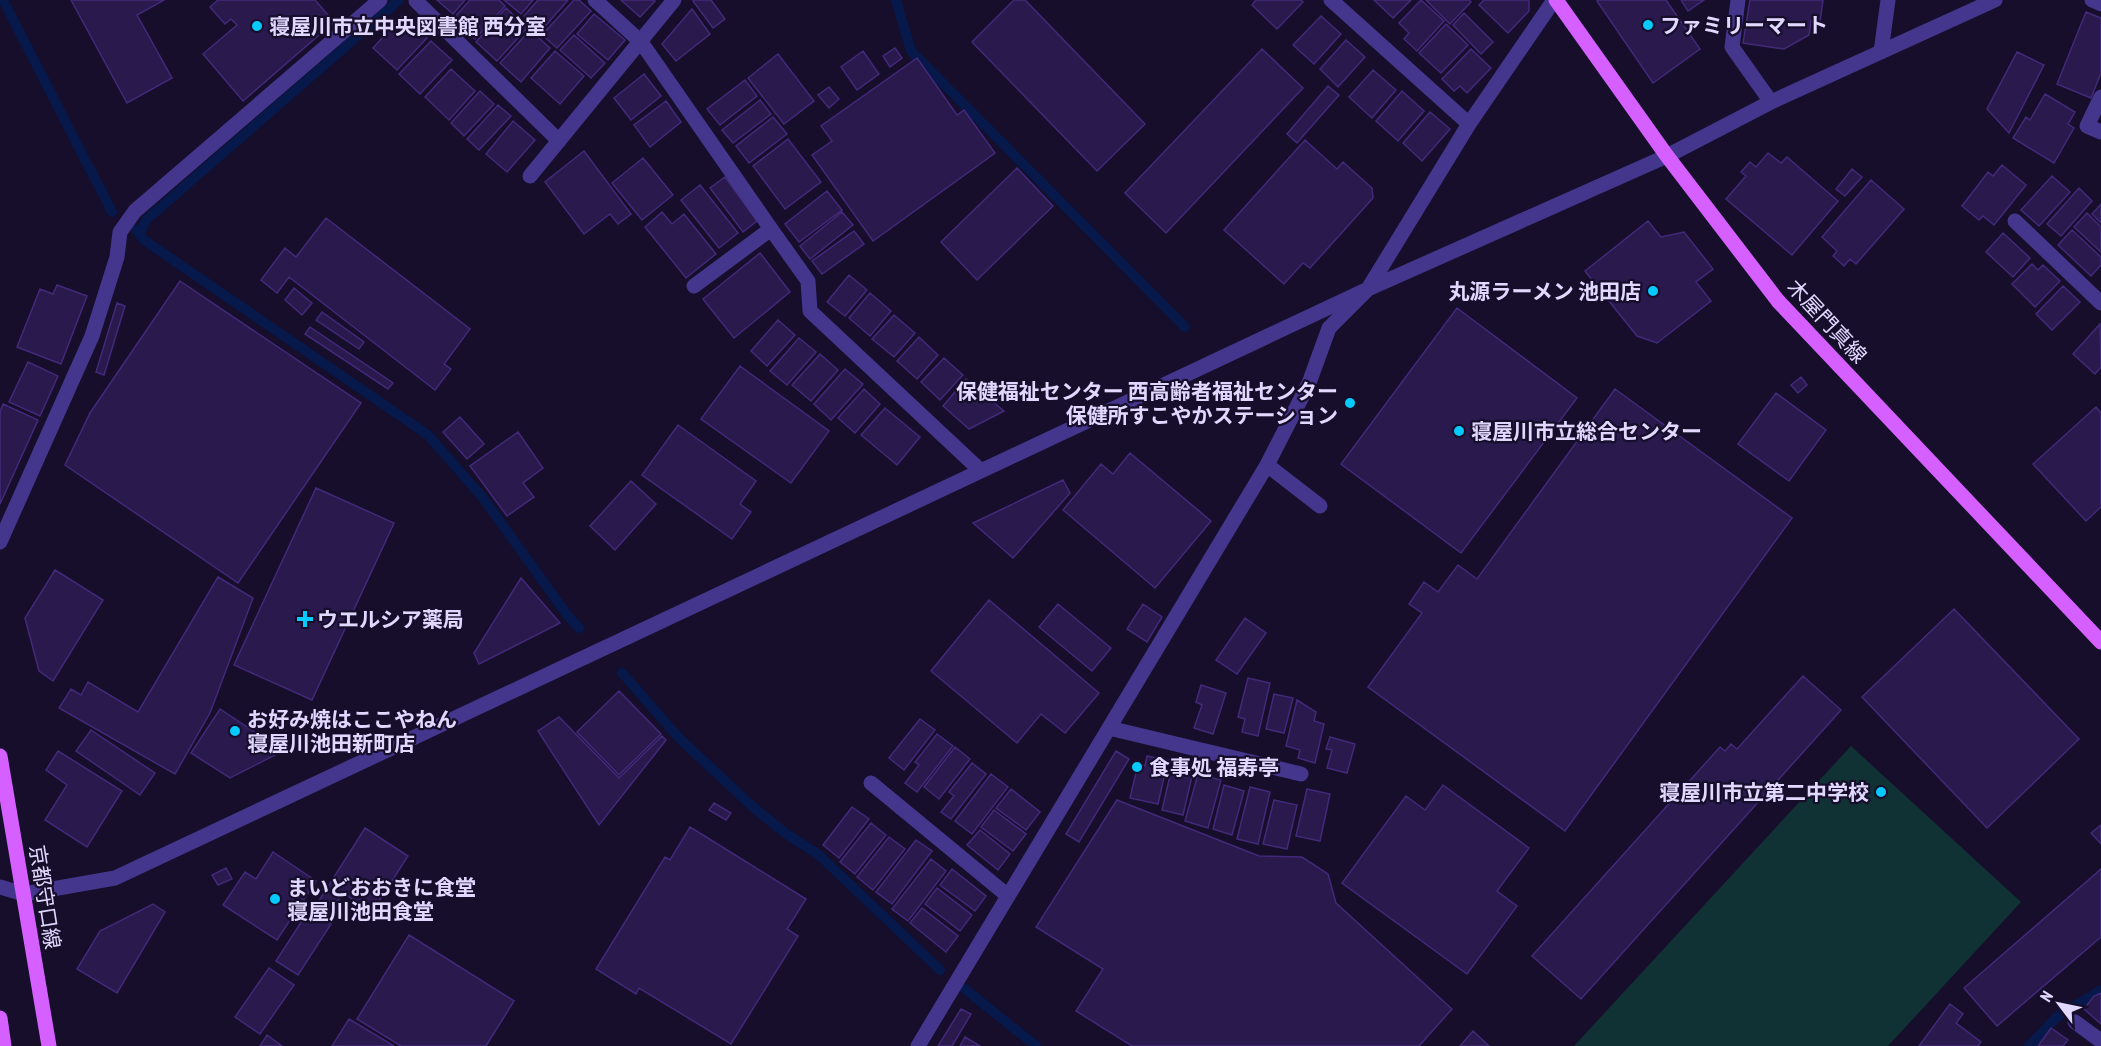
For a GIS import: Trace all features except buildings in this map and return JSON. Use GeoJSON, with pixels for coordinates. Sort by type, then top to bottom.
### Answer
{"type":"FeatureCollection","features":[{"type":"Feature","properties":{"kind":"main road","name":"木屋門真線"},"geometry":{"type":"LineString","coordinates":[[1555,0],[1667,156],[1778,301],[2101,642]]}},
{"type":"Feature","properties":{"kind":"main road","name":"京都守口線"},"geometry":{"type":"LineString","coordinates":[[0,756],[49,1046]]}},
{"type":"Feature","properties":{"kind":"main road"},"geometry":{"type":"LineString","coordinates":[[0,1018],[4,1046]]}},
{"type":"Feature","properties":{"kind":"street"},"geometry":{"type":"LineString","coordinates":[[0,542],[92,336],[117,257],[120,232],[135,211],[380,0]]}},
{"type":"Feature","properties":{"kind":"street"},"geometry":{"type":"LineString","coordinates":[[595,0],[641,42],[807,281],[810,311],[981,471]]}},
{"type":"Feature","properties":{"kind":"street"},"geometry":{"type":"LineString","coordinates":[[530,176],[674,0]]}},
{"type":"Feature","properties":{"kind":"street"},"geometry":{"type":"LineString","coordinates":[[1331,0],[1469,124]]}},
{"type":"Feature","properties":{"kind":"street"},"geometry":{"type":"LineString","coordinates":[[918,1046],[1268,465],[1309,383],[1329,328],[1368,290],[1469,124],[1555,0]]}},
{"type":"Feature","properties":{"kind":"street"},"geometry":{"type":"LineString","coordinates":[[1738,0],[1732,47],[1771,102]]}},
{"type":"Feature","properties":{"kind":"street"},"geometry":{"type":"LineString","coordinates":[[1881,52],[1888,0]]}},
{"type":"Feature","properties":{"kind":"street"},"geometry":{"type":"LineString","coordinates":[[0,887],[24,894],[115,878],[1368,290],[1667,156],[1771,102],[1995,0]]}},
{"type":"Feature","properties":{"kind":"street"},"geometry":{"type":"LineString","coordinates":[[2092,0],[2101,4]]}},
{"type":"Feature","properties":{"kind":"street"},"geometry":{"type":"LineString","coordinates":[[416,1],[559,141]]}},
{"type":"Feature","properties":{"kind":"street"},"geometry":{"type":"LineString","coordinates":[[2101,97],[2087,126],[2101,132]]}},
{"type":"Feature","properties":{"kind":"street"},"geometry":{"type":"LineString","coordinates":[[2015,221],[2100,299]]}},
{"type":"Feature","properties":{"kind":"street"},"geometry":{"type":"LineString","coordinates":[[694,286],[771,229]]}},
{"type":"Feature","properties":{"kind":"street"},"geometry":{"type":"LineString","coordinates":[[1268,465],[1320,506]]}},
{"type":"Feature","properties":{"kind":"street"},"geometry":{"type":"LineString","coordinates":[[1109,728],[1301,774]]}},
{"type":"Feature","properties":{"kind":"street"},"geometry":{"type":"LineString","coordinates":[[871,783],[1008,896]]}},
{"type":"Feature","properties":{"kind":"street"},"geometry":{"type":"LineString","coordinates":[[2075,1022],[2101,1041]]}},
{"type":"Feature","properties":{"kind":"green space"},"geometry":{"type":"Polygon","coordinates":[[[1851,746],[2021,902],[1888,1046],[1574,1046],[1851,746]]]}},
{"type":"Feature","properties":{"kind":"waterway"},"geometry":{"type":"LineString","coordinates":[[3,0],[112,212]]}},
{"type":"Feature","properties":{"kind":"waterway"},"geometry":{"type":"LineString","coordinates":[[140,233],[146,220],[399,0]]}},
{"type":"Feature","properties":{"kind":"waterway"},"geometry":{"type":"LineString","coordinates":[[896,0],[911,51],[1185,327]]}},
{"type":"Feature","properties":{"kind":"waterway"},"geometry":{"type":"LineString","coordinates":[[136,230],[144,240],[428,435],[483,498],[579,628]]}},
{"type":"Feature","properties":{"kind":"waterway"},"geometry":{"type":"LineString","coordinates":[[622,673],[680,739],[753,807],[785,833],[819,855],[940,970]]}},
{"type":"Feature","properties":{"kind":"waterway"},"geometry":{"type":"LineString","coordinates":[[965,989],[1036,1046]]}},
{"type":"Feature","properties":{"kind":"waterway"},"geometry":{"type":"LineString","coordinates":[[2029,1046],[2057,1017],[2101,990]]}},
{"type":"Feature","properties":{"kind":"place","name":"ファミリーマート"},"geometry":{"type":"Point","coordinates":[1648,25]}},
{"type":"Feature","properties":{"kind":"place","name":"寝屋川市立中央図書館 西分室"},"geometry":{"type":"Point","coordinates":[257,26]}},
{"type":"Feature","properties":{"kind":"place","name":"丸源ラーメン 池田店"},"geometry":{"type":"Point","coordinates":[1653,291]}},
{"type":"Feature","properties":{"kind":"place","name":"保健福祉センター 西高齢者福祉センター 保健所すこやかステーション"},"geometry":{"type":"Point","coordinates":[1350,403]}},
{"type":"Feature","properties":{"kind":"place","name":"寝屋川市立総合センター"},"geometry":{"type":"Point","coordinates":[1459,431]}},
{"type":"Feature","properties":{"kind":"place","name":"ウエルシア薬局"},"geometry":{"type":"Point","coordinates":[305,619]}},
{"type":"Feature","properties":{"kind":"place","name":"お好み焼はここやねん 寝屋川池田新町店"},"geometry":{"type":"Point","coordinates":[235,731]}},
{"type":"Feature","properties":{"kind":"place","name":"食事処 福寿亭"},"geometry":{"type":"Point","coordinates":[1137,767]}},
{"type":"Feature","properties":{"kind":"place","name":"寝屋川市立第二中学校"},"geometry":{"type":"Point","coordinates":[1881,792]}},
{"type":"Feature","properties":{"kind":"place","name":"まいどおおきに食堂 寝屋川池田食堂"},"geometry":{"type":"Point","coordinates":[275,899]}}]}
